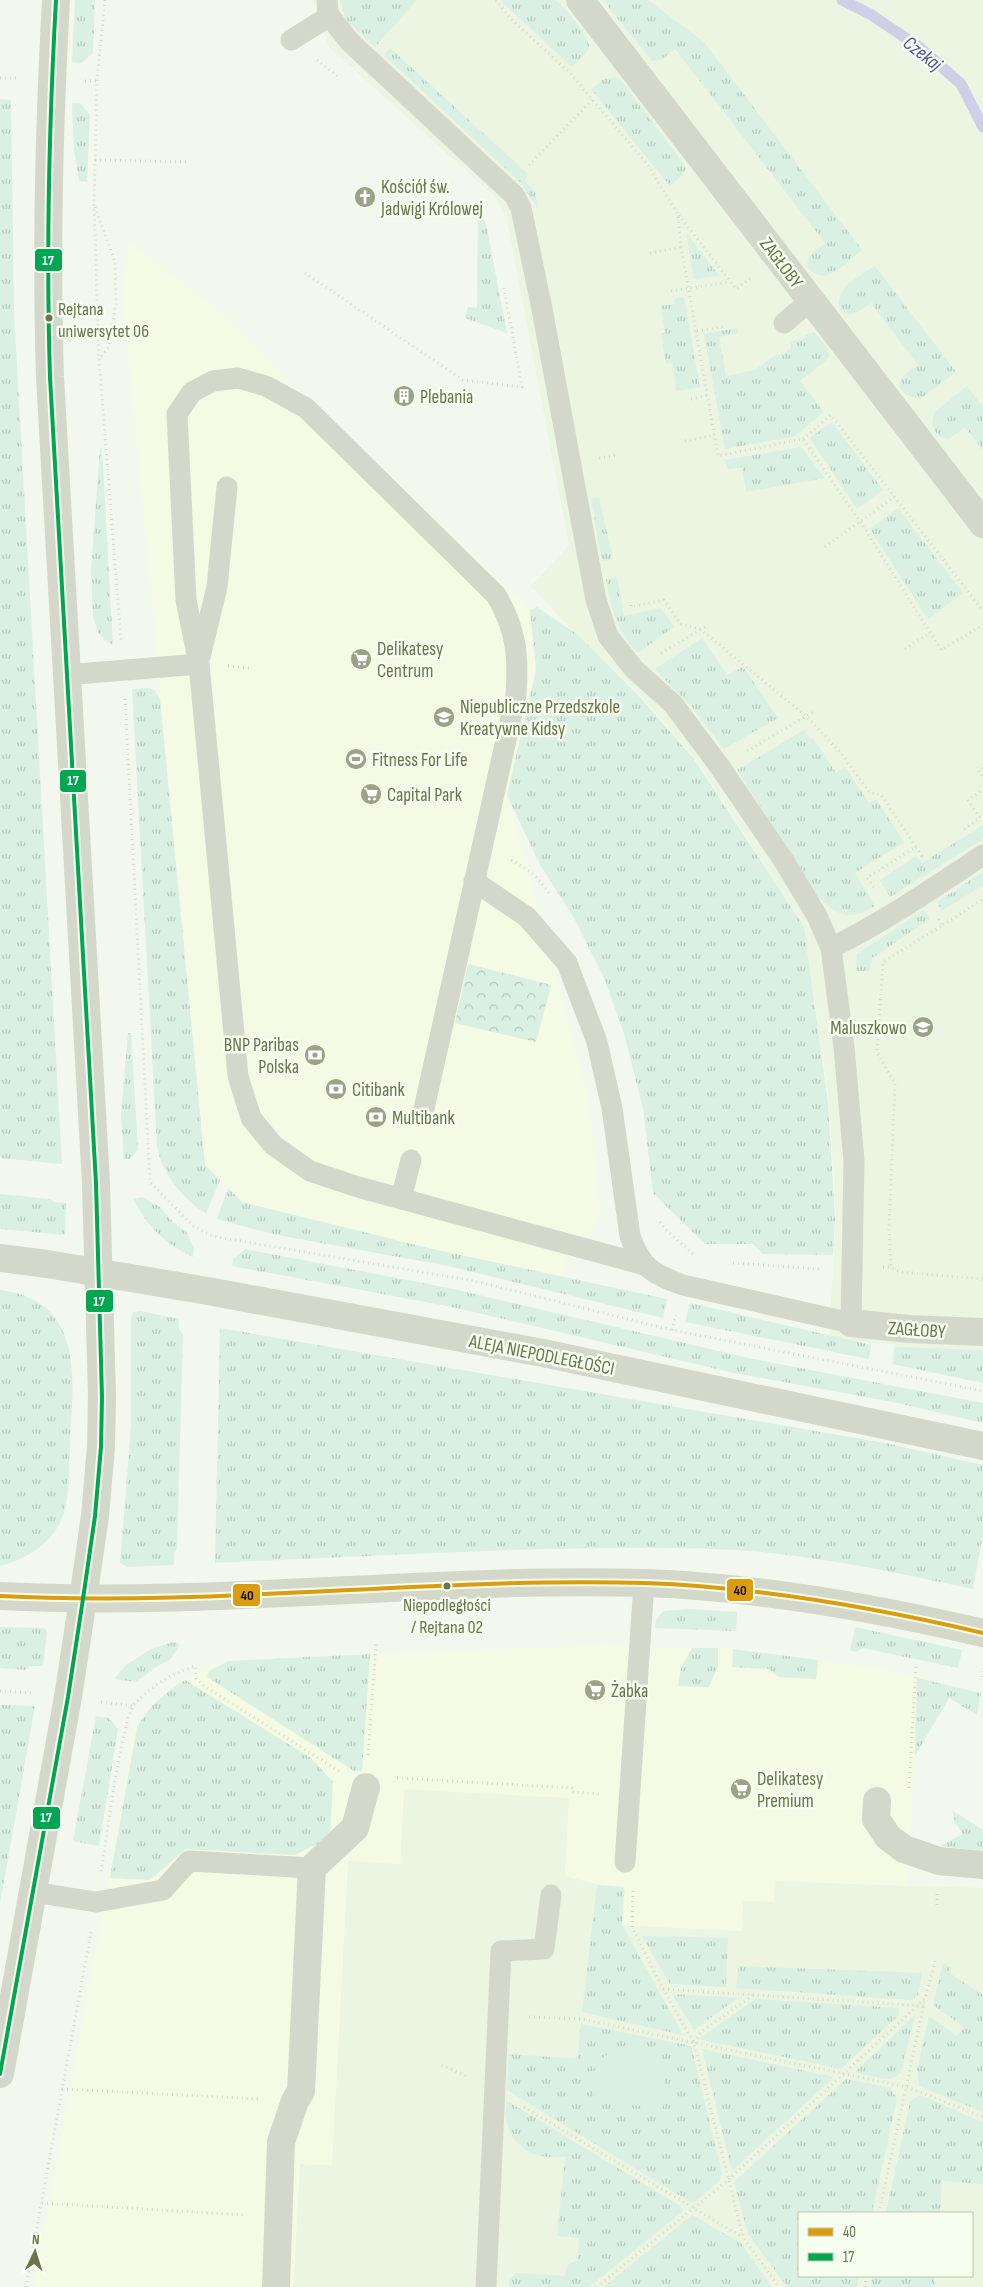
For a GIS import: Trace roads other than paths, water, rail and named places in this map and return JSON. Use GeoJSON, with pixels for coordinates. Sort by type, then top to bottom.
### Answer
{"type":"FeatureCollection","features":[{"type":"Feature","properties":{"kind":"street"},"geometry":{"type":"LineString","coordinates":[[0,2072],[68,1697],[95,1516],[101,1447],[100,1273],[96,1183],[65,675],[47,284],[56,0]]}},
{"type":"Feature","properties":{"kind":"street","name":"ZAGŁOBY"},"geometry":{"type":"LineString","coordinates":[[580,0],[983,524]]}},
{"type":"Feature","properties":{"kind":"street","name":"ALEJA NIEPODLEGŁOŚCI"},"geometry":{"type":"LineString","coordinates":[[0,1258],[100,1273],[543,1353],[983,1446]]}},
{"type":"Feature","properties":{"kind":"street","name":"ZAGŁOBY"},"geometry":{"type":"LineString","coordinates":[[851,1323],[909,1329],[983,1332]]}},
{"type":"Feature","properties":{"kind":"street"},"geometry":{"type":"LineString","coordinates":[[0,1596],[83,1599],[455,1584],[644,1583],[714,1587],[838,1602],[983,1633]]}},
{"type":"Feature","properties":{"kind":"street"},"geometry":{"type":"LineString","coordinates":[[276,2287],[281,2142],[301,2091],[312,1868],[355,1828],[366,1782]]}},
{"type":"Feature","properties":{"kind":"street"},"geometry":{"type":"LineString","coordinates":[[877,1801],[876,1819],[888,1837],[904,1849],[939,1861],[983,1865]]}},
{"type":"Feature","properties":{"kind":"lane"},"geometry":{"type":"LineString","coordinates":[[290,40],[328,8],[349,41],[514,195],[521,208],[542,309],[596,600],[608,636],[634,669],[673,704],[720,767],[784,861],[816,916],[831,948],[844,1047],[854,1161],[851,1323],[683,1285],[658,1276],[645,1265],[635,1250],[630,1236],[612,1108],[597,1042],[567,963],[527,917],[474,881]]}},
{"type":"Feature","properties":{"kind":"lane"},"geometry":{"type":"LineString","coordinates":[[784,323],[811,300]]}},
{"type":"Feature","properties":{"kind":"lane"},"geometry":{"type":"LineString","coordinates":[[424,1109],[516,695],[515,639],[509,618],[496,595],[306,408],[266,386],[238,378],[213,381],[192,392],[177,414],[186,600],[199,664],[238,1076],[251,1118],[273,1145],[310,1171],[358,1188],[645,1265]]}},
{"type":"Feature","properties":{"kind":"lane"},"geometry":{"type":"LineString","coordinates":[[199,664],[217,587],[227,487]]}},
{"type":"Feature","properties":{"kind":"lane"},"geometry":{"type":"LineString","coordinates":[[65,675],[199,664]]}},
{"type":"Feature","properties":{"kind":"lane"},"geometry":{"type":"LineString","coordinates":[[831,948],[892,914],[983,855]]}},
{"type":"Feature","properties":{"kind":"lane"},"geometry":{"type":"LineString","coordinates":[[401,1199],[411,1160]]}},
{"type":"Feature","properties":{"kind":"lane"},"geometry":{"type":"LineString","coordinates":[[625,1862],[644,1583]]}},
{"type":"Feature","properties":{"kind":"lane"},"geometry":{"type":"LineString","coordinates":[[33,1892],[96,1902],[163,1890],[189,1861],[312,1868]]}},
{"type":"Feature","properties":{"kind":"lane"},"geometry":{"type":"LineString","coordinates":[[486,2287],[501,1951],[544,1949],[551,1895]]}},
{"type":"Feature","properties":{"kind":"waterway","name":"Czekaj"},"geometry":{"type":"LineString","coordinates":[[842,0],[870,14],[919,47],[961,84],[983,127]]}},
{"type":"Feature","properties":{"kind":"place","name":"Kościół św. Jadwigi Królowej"},"geometry":{"type":"Point","coordinates":[365,197]}},
{"type":"Feature","properties":{"kind":"place","name":"Rejtana uniwersytet 06"},"geometry":{"type":"Point","coordinates":[49,318]}},
{"type":"Feature","properties":{"kind":"place","name":"Plebania"},"geometry":{"type":"Point","coordinates":[404,396]}},
{"type":"Feature","properties":{"kind":"place","name":"Delikatesy Centrum"},"geometry":{"type":"Point","coordinates":[361,659]}},
{"type":"Feature","properties":{"kind":"place","name":"Niepubliczne Przedszkole Kreatywne Kidsy"},"geometry":{"type":"Point","coordinates":[444,717]}},
{"type":"Feature","properties":{"kind":"place","name":"Fitness For Life"},"geometry":{"type":"Point","coordinates":[356,759]}},
{"type":"Feature","properties":{"kind":"place","name":"Capital Park"},"geometry":{"type":"Point","coordinates":[371,794]}},
{"type":"Feature","properties":{"kind":"place","name":"Maluszkowo"},"geometry":{"type":"Point","coordinates":[923,1027]}},
{"type":"Feature","properties":{"kind":"place","name":"BNP Paribas Polska"},"geometry":{"type":"Point","coordinates":[315,1055]}},
{"type":"Feature","properties":{"kind":"place","name":"Citibank"},"geometry":{"type":"Point","coordinates":[336,1089]}},
{"type":"Feature","properties":{"kind":"place","name":"Multibank"},"geometry":{"type":"Point","coordinates":[376,1117]}},
{"type":"Feature","properties":{"kind":"place","name":"Niepodległości / Rejtana 02"},"geometry":{"type":"Point","coordinates":[447,1586]}},
{"type":"Feature","properties":{"kind":"place","name":"Żabka"},"geometry":{"type":"Point","coordinates":[595,1690]}},
{"type":"Feature","properties":{"kind":"place","name":"Delikatesy Premium"},"geometry":{"type":"Point","coordinates":[741,1789]}}]}
